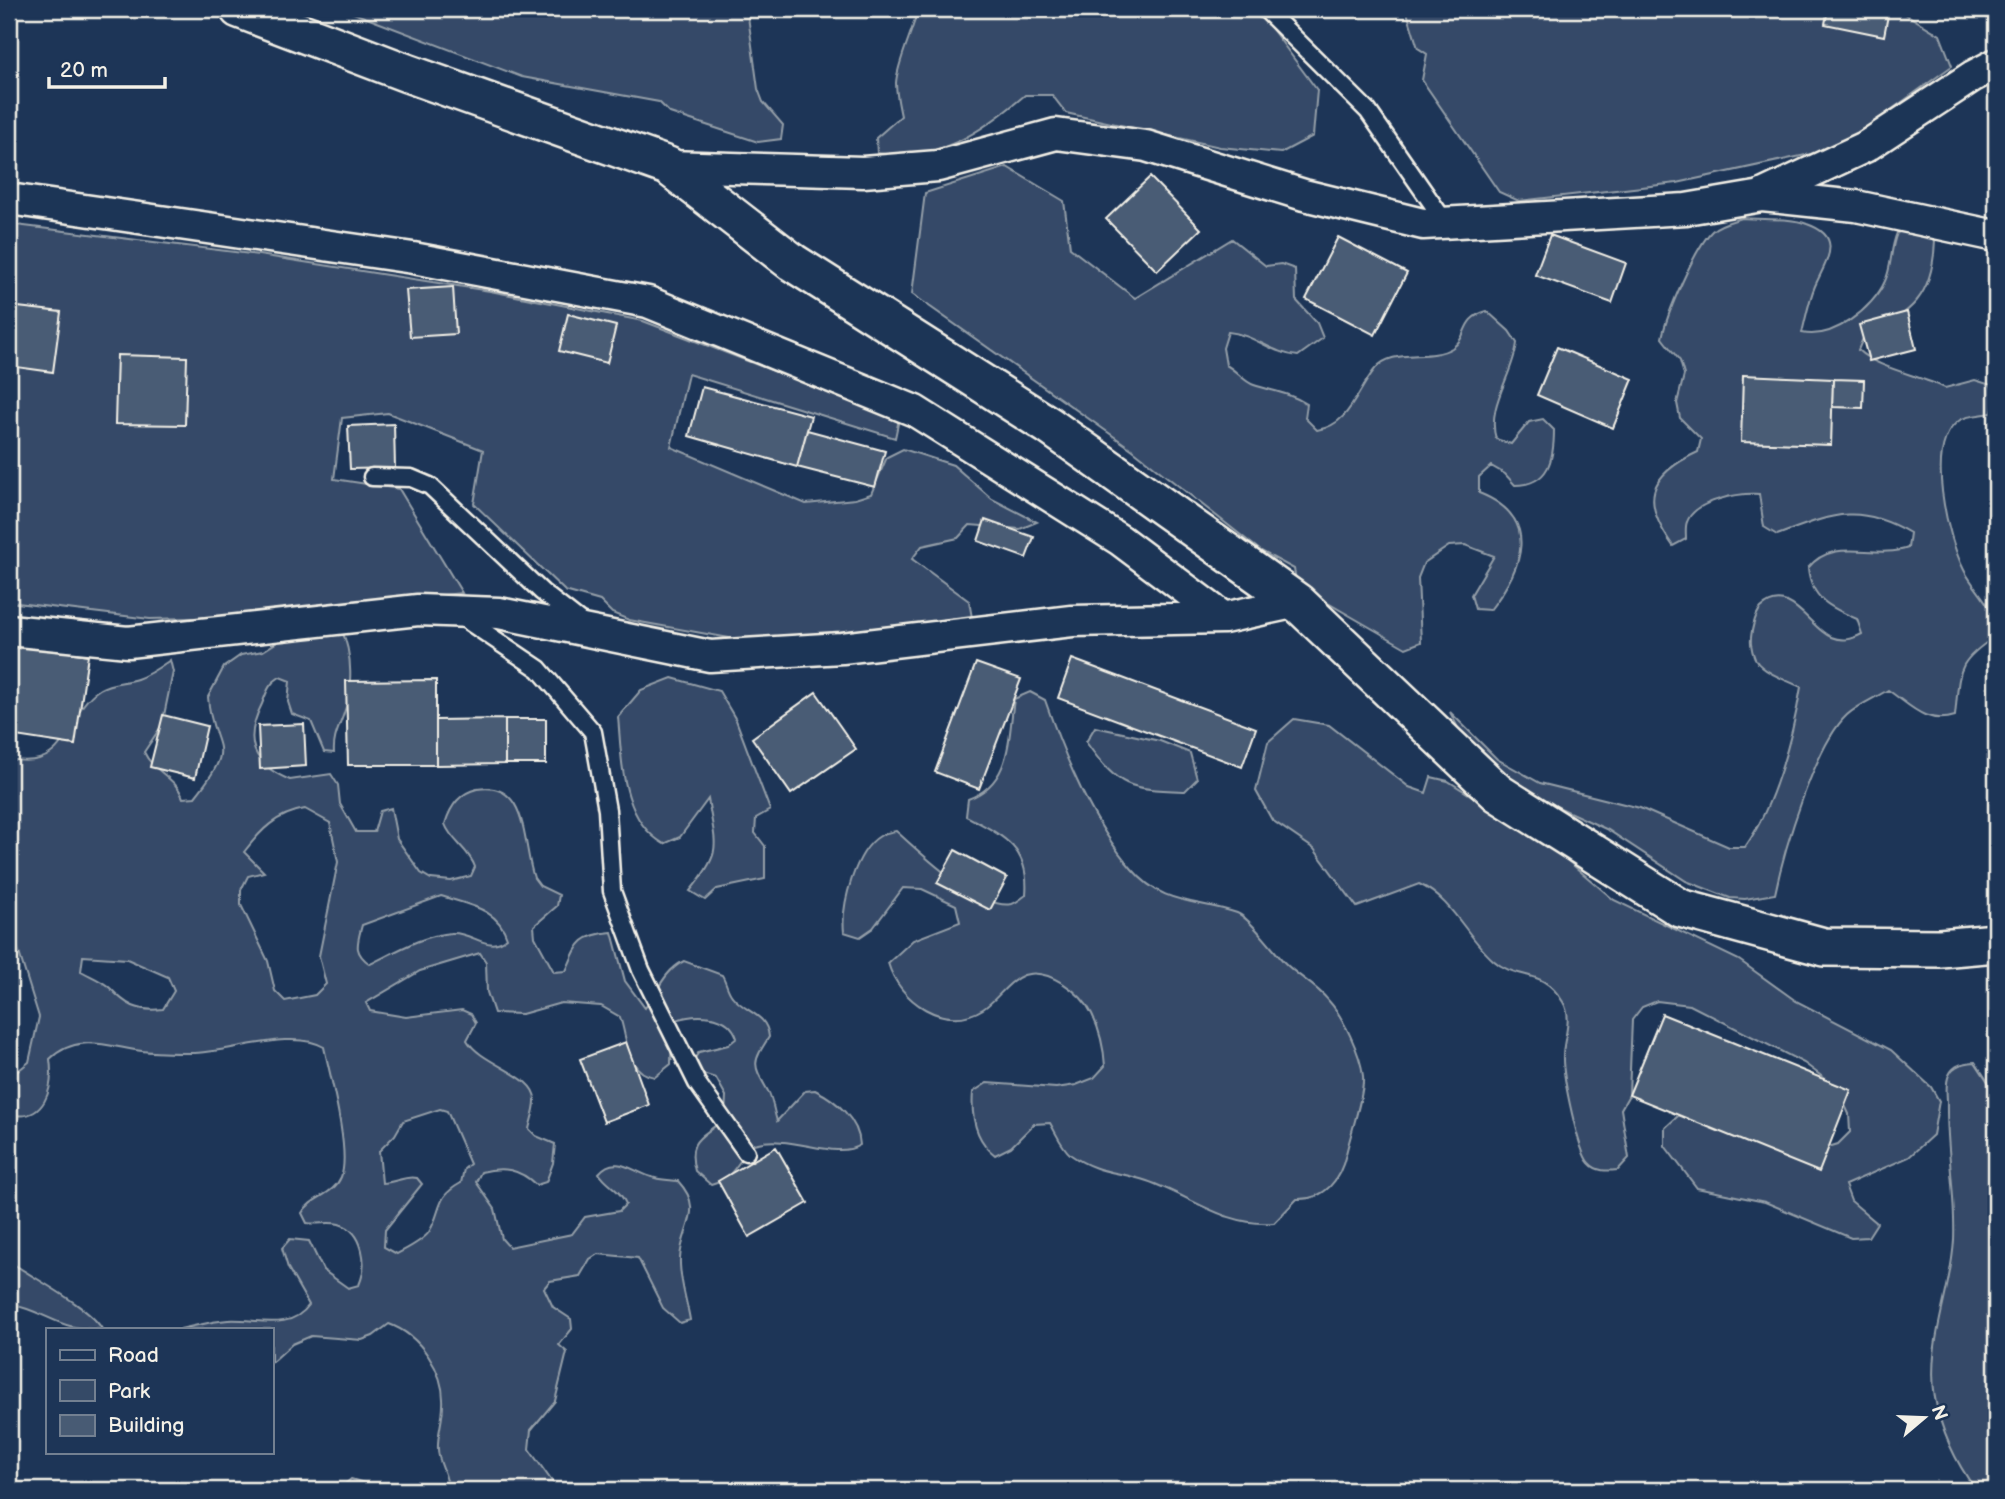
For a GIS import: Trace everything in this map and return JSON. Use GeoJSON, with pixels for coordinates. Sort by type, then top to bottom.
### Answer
{"type":"FeatureCollection","features":[{"type":"Feature","properties":{"kind":"street"},"geometry":{"type":"LineString","coordinates":[[239,9],[407,73],[668,166],[863,172],[938,166],[1056,134],[1146,146],[1304,195],[1423,223],[1686,209],[1762,195],[1865,147],[1996,64]]}},
{"type":"Feature","properties":{"kind":"street"},"geometry":{"type":"LineString","coordinates":[[668,166],[792,262],[1048,425],[1297,602],[1498,793],[1680,908],[1824,947],[1940,948],[1996,943]]}},
{"type":"Feature","properties":{"kind":"street"},"geometry":{"type":"LineString","coordinates":[[1762,195],[1856,206],[1996,236]]}},
{"type":"Feature","properties":{"kind":"street"},"geometry":{"type":"LineString","coordinates":[[9,199],[413,258],[648,303],[915,411],[1120,540],[1224,618]]}},
{"type":"Feature","properties":{"kind":"street"},"geometry":{"type":"LineString","coordinates":[[9,630],[128,642],[418,610],[499,613],[598,636],[710,656],[842,648],[1072,621],[1224,618],[1297,602]]}},
{"type":"Feature","properties":{"kind":"lane"},"geometry":{"type":"LineString","coordinates":[[1265,9],[1368,111],[1445,222]]}},
{"type":"Feature","properties":{"kind":"lane"},"geometry":{"type":"LineString","coordinates":[[372,477],[411,478],[430,486],[542,592],[598,636]]}},
{"type":"Feature","properties":{"kind":"lane"},"geometry":{"type":"LineString","coordinates":[[454,612],[539,669],[593,732],[607,810],[612,891],[641,970],[697,1083],[746,1152]]}},
{"type":"Feature","properties":{"kind":"green space"},"geometry":{"type":"Polygon","coordinates":[[[343,9],[747,9],[758,89],[763,102],[783,125],[781,139],[758,142],[670,113],[659,102],[522,77],[343,9]]]}},
{"type":"Feature","properties":{"kind":"green space"},"geometry":{"type":"Polygon","coordinates":[[[918,9],[1244,9],[1266,21],[1317,90],[1313,136],[1281,153],[1220,147],[1066,113],[1052,95],[1025,95],[992,121],[957,142],[919,154],[877,153],[876,138],[901,116],[896,91],[897,75],[918,9]]]}},
{"type":"Feature","properties":{"kind":"green space"},"geometry":{"type":"Polygon","coordinates":[[[1406,9],[1897,9],[1940,35],[1952,66],[1838,148],[1677,183],[1519,201],[1499,192],[1422,80],[1427,54],[1418,48],[1406,9]]]}},
{"type":"Feature","properties":{"kind":"green space"},"geometry":{"type":"Polygon","coordinates":[[[1007,167],[1064,201],[1070,248],[1135,298],[1232,239],[1266,266],[1281,264],[1295,269],[1296,300],[1317,323],[1323,338],[1298,356],[1228,332],[1223,348],[1226,365],[1247,381],[1307,404],[1305,418],[1317,430],[1328,427],[1345,415],[1368,378],[1382,362],[1401,356],[1443,352],[1452,348],[1458,343],[1472,318],[1487,311],[1509,331],[1517,343],[1494,415],[1496,439],[1511,444],[1529,422],[1543,419],[1554,430],[1554,441],[1551,460],[1542,475],[1535,480],[1515,485],[1505,474],[1491,466],[1479,477],[1479,493],[1499,503],[1512,516],[1519,530],[1518,561],[1502,594],[1490,610],[1475,609],[1471,595],[1494,556],[1465,545],[1449,546],[1424,563],[1418,578],[1421,642],[1406,648],[1312,594],[1298,592],[1294,569],[1261,551],[1133,450],[912,294],[925,193],[1007,167]]]}},
{"type":"Feature","properties":{"kind":"green space"},"geometry":{"type":"Polygon","coordinates":[[[1742,218],[1800,222],[1819,229],[1826,236],[1829,243],[1827,259],[1811,297],[1802,333],[1814,334],[1838,327],[1871,302],[1887,276],[1897,233],[1911,227],[1926,229],[1935,240],[1930,276],[1924,289],[1907,311],[1864,336],[1858,350],[1887,367],[1945,388],[1975,380],[1991,385],[1996,397],[1992,413],[1963,418],[1949,432],[1943,449],[1941,470],[1942,492],[1951,536],[1964,570],[1994,617],[1996,636],[1966,661],[1959,678],[1955,716],[1927,716],[1888,690],[1847,715],[1824,749],[1802,799],[1775,894],[1745,899],[1730,898],[1686,881],[1608,830],[1521,790],[1459,730],[1450,712],[1497,759],[1540,783],[1640,808],[1729,847],[1745,847],[1755,831],[1781,770],[1801,687],[1771,673],[1756,660],[1751,640],[1759,611],[1771,601],[1781,600],[1799,610],[1831,637],[1847,639],[1862,634],[1857,619],[1839,611],[1818,595],[1813,588],[1808,568],[1818,558],[1830,553],[1881,552],[1908,548],[1910,533],[1874,517],[1844,515],[1829,517],[1777,535],[1764,527],[1759,494],[1718,499],[1699,508],[1687,522],[1686,539],[1673,546],[1663,530],[1653,502],[1654,490],[1668,470],[1698,452],[1701,439],[1680,418],[1677,403],[1684,375],[1680,361],[1662,338],[1682,282],[1705,239],[1718,226],[1742,218]]]}},
{"type":"Feature","properties":{"kind":"green space"},"geometry":{"type":"Polygon","coordinates":[[[16,225],[259,255],[490,291],[643,321],[899,419],[895,438],[688,374],[671,447],[806,504],[855,499],[871,494],[887,457],[903,449],[953,465],[992,499],[1037,522],[1020,529],[970,525],[958,538],[922,546],[912,559],[969,601],[973,623],[955,618],[854,638],[746,641],[629,620],[612,613],[600,601],[565,591],[474,504],[483,450],[388,413],[342,418],[334,479],[399,489],[462,593],[234,617],[150,619],[9,602],[9,265],[16,225]]]}},
{"type":"Feature","properties":{"kind":"green space"},"geometry":{"type":"Polygon","coordinates":[[[341,629],[350,660],[349,695],[335,738],[334,753],[324,752],[311,721],[292,714],[288,702],[290,681],[280,677],[270,685],[256,717],[252,740],[259,759],[267,767],[290,780],[331,774],[338,785],[340,804],[356,832],[374,832],[380,811],[391,808],[397,839],[421,873],[431,879],[451,881],[471,876],[475,867],[445,824],[456,802],[477,789],[494,789],[506,794],[521,817],[534,878],[540,886],[559,895],[557,906],[534,926],[535,937],[554,972],[566,971],[581,942],[601,933],[612,932],[625,981],[645,1008],[666,976],[684,961],[722,975],[737,1002],[760,1018],[767,1029],[769,1037],[759,1053],[756,1065],[770,1096],[777,1121],[805,1091],[815,1090],[831,1099],[856,1127],[860,1145],[849,1149],[825,1149],[782,1142],[753,1144],[730,1174],[711,1185],[695,1171],[693,1150],[695,1143],[725,1117],[726,1096],[716,1078],[696,1072],[693,1061],[699,1052],[728,1045],[737,1038],[727,1023],[701,1016],[672,1021],[671,1064],[655,1077],[638,1069],[630,1054],[620,1017],[601,1006],[561,1003],[522,1014],[494,1013],[487,992],[486,962],[480,953],[420,971],[366,1003],[370,1011],[406,1017],[462,1010],[471,1014],[476,1023],[467,1040],[474,1049],[518,1077],[533,1092],[535,1104],[529,1129],[536,1136],[555,1144],[553,1163],[546,1182],[536,1185],[517,1172],[497,1169],[481,1172],[476,1182],[495,1209],[502,1239],[509,1247],[572,1234],[585,1217],[619,1211],[626,1204],[599,1173],[612,1165],[619,1164],[658,1179],[678,1181],[690,1201],[690,1219],[681,1248],[680,1267],[690,1320],[680,1323],[663,1308],[638,1258],[598,1254],[590,1259],[580,1276],[550,1281],[544,1288],[553,1307],[571,1319],[572,1329],[559,1345],[567,1352],[555,1401],[531,1430],[529,1449],[558,1490],[448,1490],[438,1449],[443,1405],[440,1380],[420,1346],[400,1329],[389,1324],[373,1336],[362,1340],[311,1336],[292,1344],[273,1361],[273,1328],[184,1328],[228,1320],[282,1321],[301,1313],[309,1305],[288,1268],[282,1248],[290,1239],[309,1241],[323,1270],[348,1288],[359,1285],[363,1259],[359,1241],[354,1234],[339,1224],[307,1223],[302,1213],[306,1207],[333,1188],[341,1177],[343,1165],[342,1132],[324,1047],[295,1040],[191,1053],[148,1052],[94,1043],[71,1046],[50,1059],[48,1092],[39,1108],[21,1115],[9,1114],[9,1078],[29,1062],[39,1017],[16,943],[9,940],[9,759],[30,761],[45,757],[56,749],[88,699],[100,689],[141,677],[170,660],[173,672],[162,725],[144,752],[153,765],[175,785],[183,798],[195,797],[217,766],[220,756],[208,697],[224,667],[241,655],[263,651],[290,634],[341,629]],[[305,809],[277,819],[244,852],[264,872],[248,876],[241,890],[241,905],[268,961],[275,991],[285,1001],[315,995],[326,984],[319,956],[338,862],[330,823],[305,809]],[[441,896],[362,925],[358,947],[361,956],[370,964],[409,945],[441,934],[459,933],[493,944],[507,938],[497,920],[489,914],[471,905],[441,896]],[[83,956],[81,971],[104,983],[121,999],[139,1008],[163,1009],[174,991],[168,977],[127,959],[83,956]],[[440,1109],[403,1121],[395,1135],[379,1151],[382,1183],[413,1177],[422,1184],[385,1230],[384,1247],[397,1254],[419,1242],[429,1232],[443,1199],[452,1188],[461,1183],[464,1169],[470,1164],[447,1111],[440,1109]]]}},
{"type":"Feature","properties":{"kind":"green space"},"geometry":{"type":"Polygon","coordinates":[[[672,678],[719,691],[736,720],[770,810],[756,818],[755,833],[765,846],[765,879],[717,889],[705,900],[690,891],[708,867],[714,848],[708,799],[680,837],[664,844],[639,820],[626,788],[623,770],[618,717],[641,690],[672,678]]]}},
{"type":"Feature","properties":{"kind":"green space"},"geometry":{"type":"Polygon","coordinates":[[[1030,692],[1045,700],[1061,744],[1092,811],[1132,869],[1156,890],[1181,900],[1242,916],[1255,927],[1289,967],[1334,1007],[1350,1036],[1362,1067],[1363,1083],[1340,1172],[1330,1187],[1316,1196],[1297,1199],[1274,1223],[1240,1220],[1147,1181],[1090,1166],[1068,1152],[1050,1123],[1034,1124],[1011,1147],[995,1155],[979,1135],[973,1109],[973,1092],[987,1083],[1056,1088],[1076,1085],[1094,1078],[1105,1066],[1103,1046],[1087,1006],[1072,990],[1053,978],[1033,974],[1018,978],[983,1009],[968,1015],[939,1015],[913,1001],[902,990],[888,963],[913,940],[960,922],[956,905],[922,889],[903,888],[873,928],[860,937],[844,932],[847,894],[863,854],[871,843],[882,835],[896,831],[950,877],[983,898],[999,904],[1012,904],[1026,895],[1024,866],[1012,845],[966,816],[968,799],[982,792],[1000,771],[1008,744],[1014,699],[1030,692]]]}},
{"type":"Feature","properties":{"kind":"green space"},"geometry":{"type":"Polygon","coordinates":[[[1294,719],[1329,725],[1409,787],[1426,793],[1431,777],[1448,781],[1548,844],[1614,900],[1739,960],[1796,1001],[1891,1050],[1931,1087],[1939,1101],[1933,1135],[1909,1157],[1845,1185],[1851,1201],[1877,1223],[1868,1237],[1851,1238],[1765,1202],[1697,1188],[1665,1146],[1665,1128],[1691,1104],[1822,1149],[1838,1144],[1850,1132],[1849,1114],[1832,1084],[1804,1063],[1690,1005],[1657,1001],[1642,1007],[1632,1020],[1629,1095],[1621,1109],[1629,1158],[1618,1170],[1602,1170],[1592,1166],[1580,1144],[1572,1113],[1563,1059],[1568,1016],[1555,991],[1547,983],[1511,971],[1493,960],[1450,908],[1419,884],[1357,907],[1314,849],[1272,820],[1256,791],[1268,742],[1294,719]]]}},
{"type":"Feature","properties":{"kind":"green space"},"geometry":{"type":"Polygon","coordinates":[[[1095,727],[1160,741],[1190,753],[1197,779],[1185,791],[1138,787],[1117,778],[1097,758],[1086,742],[1095,727]]]}},
{"type":"Feature","properties":{"kind":"green space"},"geometry":{"type":"Polygon","coordinates":[[[1975,1062],[1996,1094],[1996,1490],[1976,1490],[1962,1469],[1941,1423],[1933,1378],[1936,1338],[1949,1280],[1954,1240],[1947,1081],[1951,1071],[1957,1066],[1975,1062]]]}},
{"type":"Feature","properties":{"kind":"green space"},"geometry":{"type":"Polygon","coordinates":[[[9,1261],[74,1302],[96,1320],[101,1328],[75,1327],[9,1304],[9,1261]]]}},
{"type":"Feature","properties":{"kind":"green space"},"geometry":{"type":"Polygon","coordinates":[[[351,1479],[387,1490],[338,1490],[351,1479]]]}},
{"type":"Feature","properties":{"kind":"building"},"geometry":{"type":"Polygon","coordinates":[[[1828,9],[1856,9],[1888,15],[1884,36],[1825,24],[1828,9]]]}},
{"type":"Feature","properties":{"kind":"building"},"geometry":{"type":"Polygon","coordinates":[[[1150,177],[1201,229],[1157,271],[1106,219],[1150,177]]]}},
{"type":"Feature","properties":{"kind":"building"},"geometry":{"type":"Polygon","coordinates":[[[1550,235],[1626,263],[1612,303],[1535,275],[1550,235]]]}},
{"type":"Feature","properties":{"kind":"building"},"geometry":{"type":"Polygon","coordinates":[[[1338,237],[1407,273],[1375,335],[1306,299],[1338,237]]]}},
{"type":"Feature","properties":{"kind":"building"},"geometry":{"type":"Polygon","coordinates":[[[453,287],[456,334],[410,337],[406,290],[453,287]]]}},
{"type":"Feature","properties":{"kind":"building"},"geometry":{"type":"Polygon","coordinates":[[[9,306],[61,312],[53,372],[9,366],[9,306]]]}},
{"type":"Feature","properties":{"kind":"building"},"geometry":{"type":"Polygon","coordinates":[[[1907,312],[1916,349],[1869,361],[1859,325],[1907,312]]]}},
{"type":"Feature","properties":{"kind":"building"},"geometry":{"type":"Polygon","coordinates":[[[568,314],[616,326],[607,363],[559,351],[568,314]]]}},
{"type":"Feature","properties":{"kind":"building"},"geometry":{"type":"Polygon","coordinates":[[[1557,347],[1633,379],[1613,428],[1537,395],[1557,347]]]}},
{"type":"Feature","properties":{"kind":"building"},"geometry":{"type":"Polygon","coordinates":[[[117,355],[187,357],[185,425],[115,424],[117,355]]]}},
{"type":"Feature","properties":{"kind":"building"},"geometry":{"type":"Polygon","coordinates":[[[1743,375],[1833,379],[1831,445],[1741,442],[1743,375]]]}},
{"type":"Feature","properties":{"kind":"building"},"geometry":{"type":"Polygon","coordinates":[[[1833,379],[1864,380],[1863,408],[1832,407],[1833,379]]]}},
{"type":"Feature","properties":{"kind":"building"},"geometry":{"type":"Polygon","coordinates":[[[702,387],[811,416],[797,467],[689,436],[702,387]]]}},
{"type":"Feature","properties":{"kind":"building"},"geometry":{"type":"Polygon","coordinates":[[[394,424],[395,468],[350,469],[348,426],[394,424]]]}},
{"type":"Feature","properties":{"kind":"building"},"geometry":{"type":"Polygon","coordinates":[[[807,430],[885,451],[875,487],[797,467],[807,430]]]}},
{"type":"Feature","properties":{"kind":"building"},"geometry":{"type":"Polygon","coordinates":[[[985,520],[1034,537],[1026,558],[978,541],[985,520]]]}},
{"type":"Feature","properties":{"kind":"building"},"geometry":{"type":"Polygon","coordinates":[[[9,643],[88,655],[75,745],[9,735],[9,643]]]}},
{"type":"Feature","properties":{"kind":"building"},"geometry":{"type":"Polygon","coordinates":[[[1072,659],[1256,728],[1242,767],[1058,698],[1072,659]]]}},
{"type":"Feature","properties":{"kind":"building"},"geometry":{"type":"Polygon","coordinates":[[[976,663],[1021,679],[979,789],[935,772],[976,663]]]}},
{"type":"Feature","properties":{"kind":"building"},"geometry":{"type":"Polygon","coordinates":[[[436,680],[436,765],[348,765],[346,681],[436,680]]]}},
{"type":"Feature","properties":{"kind":"building"},"geometry":{"type":"Polygon","coordinates":[[[816,692],[856,749],[791,794],[752,738],[816,692]]]}},
{"type":"Feature","properties":{"kind":"building"},"geometry":{"type":"Polygon","coordinates":[[[163,715],[207,726],[195,778],[150,767],[163,715]]]}},
{"type":"Feature","properties":{"kind":"building"},"geometry":{"type":"Polygon","coordinates":[[[505,719],[546,719],[546,764],[505,764],[505,719]]]}},
{"type":"Feature","properties":{"kind":"building"},"geometry":{"type":"Polygon","coordinates":[[[505,719],[505,764],[436,765],[436,720],[505,719]]]}},
{"type":"Feature","properties":{"kind":"building"},"geometry":{"type":"Polygon","coordinates":[[[304,724],[306,766],[260,769],[258,726],[304,724]]]}},
{"type":"Feature","properties":{"kind":"building"},"geometry":{"type":"Polygon","coordinates":[[[955,850],[1007,878],[990,910],[937,883],[955,850]]]}},
{"type":"Feature","properties":{"kind":"building"},"geometry":{"type":"Polygon","coordinates":[[[1662,1014],[1851,1090],[1819,1172],[1629,1095],[1662,1014]]]}},
{"type":"Feature","properties":{"kind":"building"},"geometry":{"type":"Polygon","coordinates":[[[626,1042],[649,1105],[604,1122],[580,1059],[626,1042]]]}},
{"type":"Feature","properties":{"kind":"building"},"geometry":{"type":"Polygon","coordinates":[[[776,1147],[808,1203],[749,1237],[718,1181],[776,1147]]]}}]}
